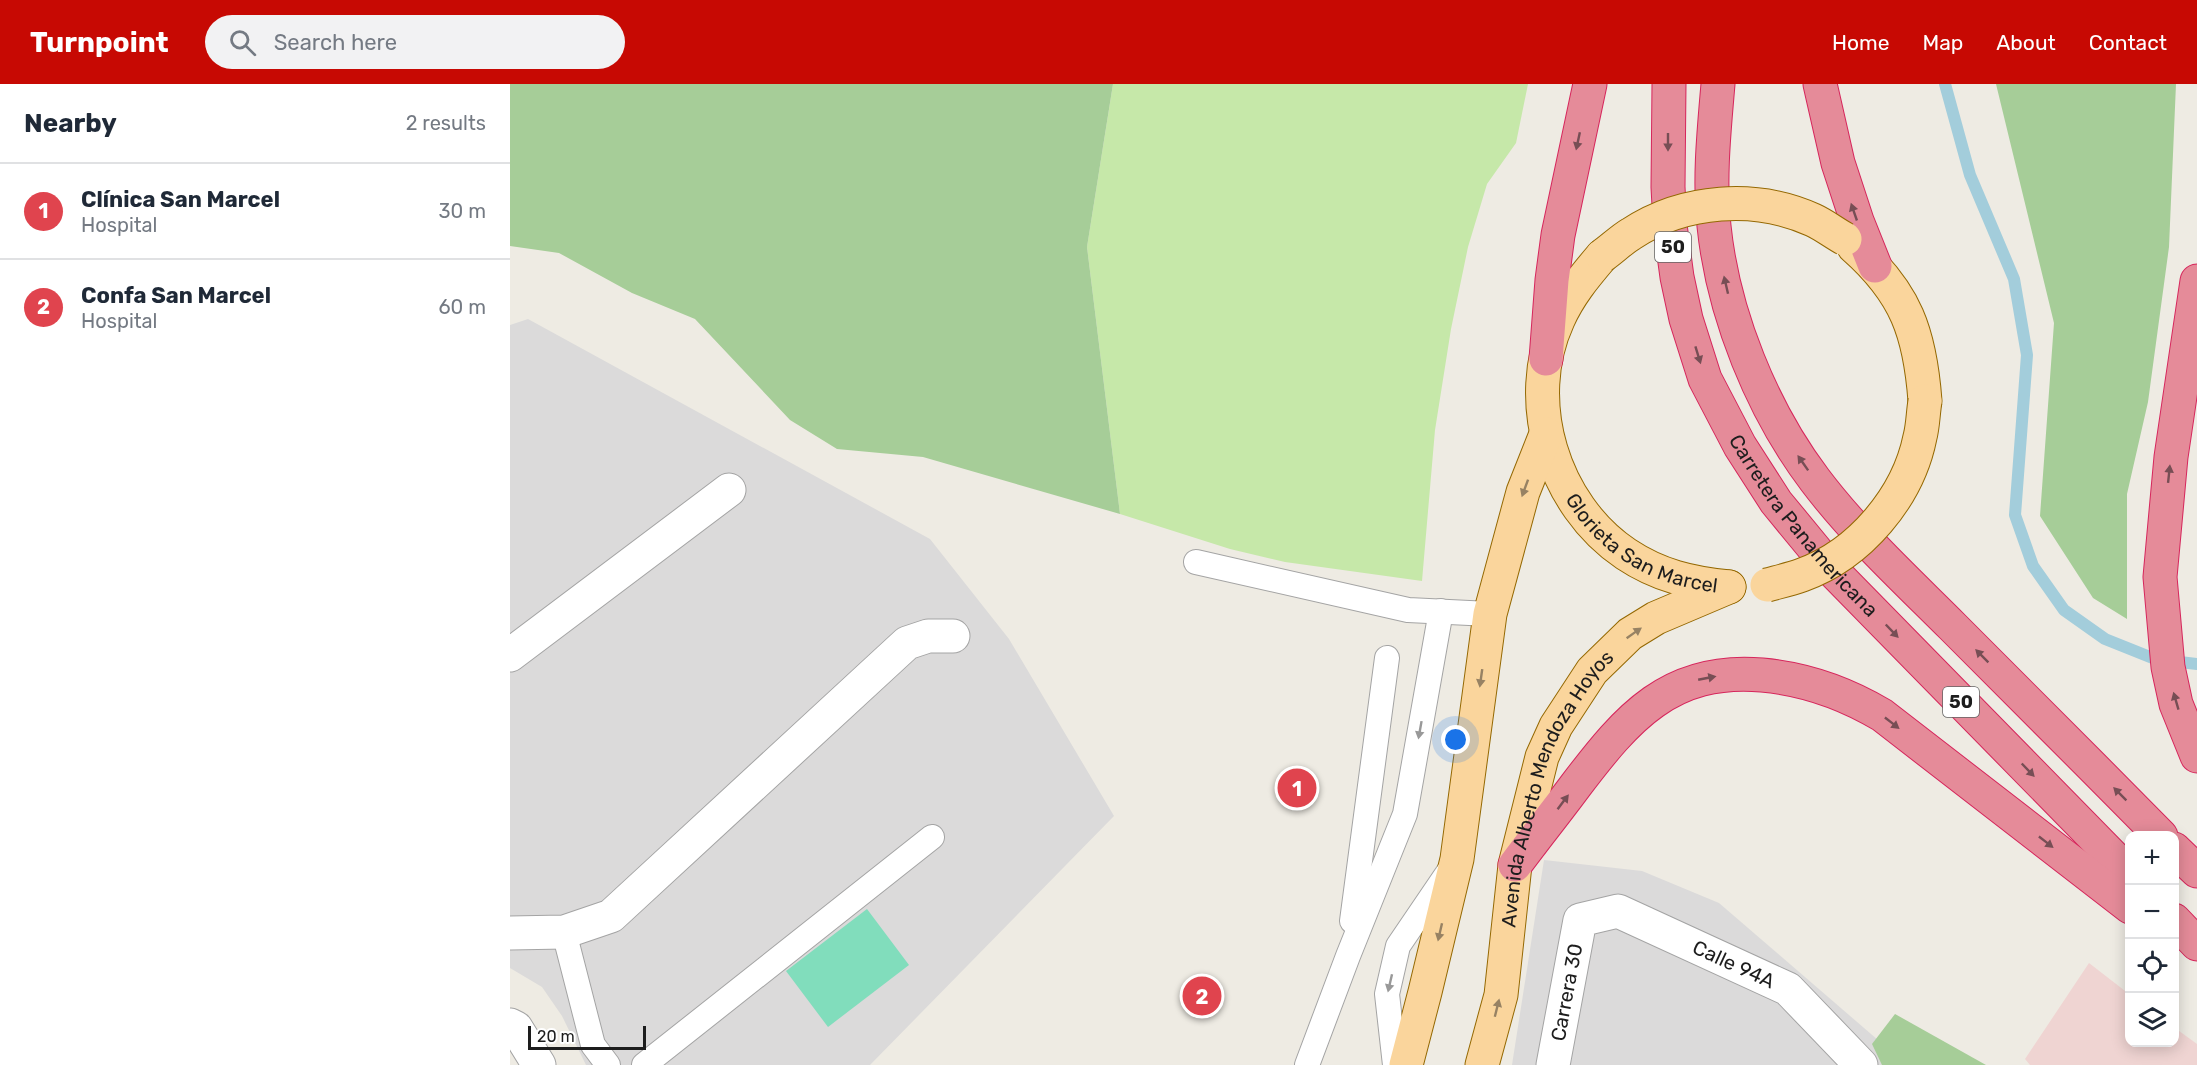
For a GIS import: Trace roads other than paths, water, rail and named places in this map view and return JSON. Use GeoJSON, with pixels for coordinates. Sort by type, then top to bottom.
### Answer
{"type":"FeatureCollection","features":[{"type":"Feature","properties":{"kind":"highway"},"geometry":{"type":"LineString","coordinates":[[1546,359],[1558,235],[1590,84]]}},
{"type":"Feature","properties":{"kind":"highway","name":"Carretera Panamericana"},"geometry":{"type":"LineString","coordinates":[[1669,84],[1668,187],[1677,277],[1686,319],[1705,379],[1740,446],[1776,502],[1832,570],[2125,869]]}},
{"type":"Feature","properties":{"kind":"highway","name":"Carretera Panamericana"},"geometry":{"type":"LineString","coordinates":[[1718,84],[1712,180],[1714,227],[1721,265],[1730,304],[1759,385],[1794,449],[1815,480],[1846,518],[2156,831]]}},
{"type":"Feature","properties":{"kind":"highway"},"geometry":{"type":"LineString","coordinates":[[1820,84],[1838,163],[1875,266]]}},
{"type":"Feature","properties":{"kind":"highway"},"geometry":{"type":"LineString","coordinates":[[2197,281],[2171,457],[2160,577],[2168,667],[2176,704],[2197,756]]}},
{"type":"Feature","properties":{"kind":"highway"},"geometry":{"type":"LineString","coordinates":[[1515,865],[1609,744],[1647,706],[1675,689],[1704,678],[1747,674],[1818,685],[1865,705],[1882,715],[2125,903]]}},
{"type":"Feature","properties":{"kind":"highway"},"geometry":{"type":"LineString","coordinates":[[2179,853],[2197,871]]}},
{"type":"Feature","properties":{"kind":"highway"},"geometry":{"type":"LineString","coordinates":[[2179,924],[2197,944]]}},
{"type":"Feature","properties":{"kind":"highway"},"geometry":{"type":"LineString","coordinates":[[2179,945],[2197,959]]}},
{"type":"Feature","properties":{"kind":"main road","name":"Glorieta San Marcel"},"geometry":{"type":"LineString","coordinates":[[1739,203],[1776,208],[1812,220],[1845,239],[1875,266],[1897,296],[1913,328],[1922,364],[1925,401],[1920,438],[1908,474],[1890,507],[1865,534],[1836,558],[1803,575],[1767,585],[1729,587],[1693,584],[1658,572],[1626,554],[1604,536],[1574,501],[1557,469],[1546,434],[1542,396],[1546,359],[1557,321],[1576,286],[1602,256],[1632,233],[1665,216],[1701,206],[1739,203]]}},
{"type":"Feature","properties":{"kind":"main road"},"geometry":{"type":"LineString","coordinates":[[1406,1065],[1457,859],[1490,615],[1523,492],[1546,434]]}},
{"type":"Feature","properties":{"kind":"main road","name":"Avenida Alberto Mendoza Hoyos"},"geometry":{"type":"LineString","coordinates":[[1482,1065],[1500,994],[1515,865],[1542,757],[1556,726],[1592,670],[1630,634],[1656,618],[1729,587]]}},
{"type":"Feature","properties":{"kind":"street"},"geometry":{"type":"LineString","coordinates":[[510,655],[729,490]]}},
{"type":"Feature","properties":{"kind":"street"},"geometry":{"type":"LineString","coordinates":[[510,933],[564,932],[611,916],[907,643],[928,636],[953,636]]}},
{"type":"Feature","properties":{"kind":"street","name":"Calle 94A"},"geometry":{"type":"LineString","coordinates":[[1580,920],[1618,911],[1788,989],[1862,1065]]}},
{"type":"Feature","properties":{"kind":"street","name":"Carrera 30"},"geometry":{"type":"LineString","coordinates":[[1553,1065],[1580,920]]}},
{"type":"Feature","properties":{"kind":"street"},"geometry":{"type":"LineString","coordinates":[[510,1025],[516,1028],[539,1065]]}},
{"type":"Feature","properties":{"kind":"lane"},"geometry":{"type":"LineString","coordinates":[[1196,562],[1408,610],[1490,615]]}},
{"type":"Feature","properties":{"kind":"lane"},"geometry":{"type":"LineString","coordinates":[[1306,1065],[1406,813],[1441,611]]}},
{"type":"Feature","properties":{"kind":"lane"},"geometry":{"type":"LineString","coordinates":[[1348,956],[1387,658]]}},
{"type":"Feature","properties":{"kind":"lane"},"geometry":{"type":"LineString","coordinates":[[644,1065],[932,837]]}},
{"type":"Feature","properties":{"kind":"lane"},"geometry":{"type":"LineString","coordinates":[[1395,1065],[1387,994],[1398,946],[1457,859]]}},
{"type":"Feature","properties":{"kind":"lane"},"geometry":{"type":"LineString","coordinates":[[564,932],[592,1045],[608,1065]]}},
{"type":"Feature","properties":{"kind":"waterway"},"geometry":{"type":"LineString","coordinates":[[1945,84],[1970,175],[2014,279],[2027,355],[2015,515],[2033,566],[2064,610],[2105,639],[2155,659],[2197,664]]}},
{"type":"Feature","properties":{"kind":"place","name":"Clínica San Marcel"},"geometry":{"type":"Point","coordinates":[1297,788]}},
{"type":"Feature","properties":{"kind":"place","name":"Confa San Marcel"},"geometry":{"type":"Point","coordinates":[1202,996]}}]}
